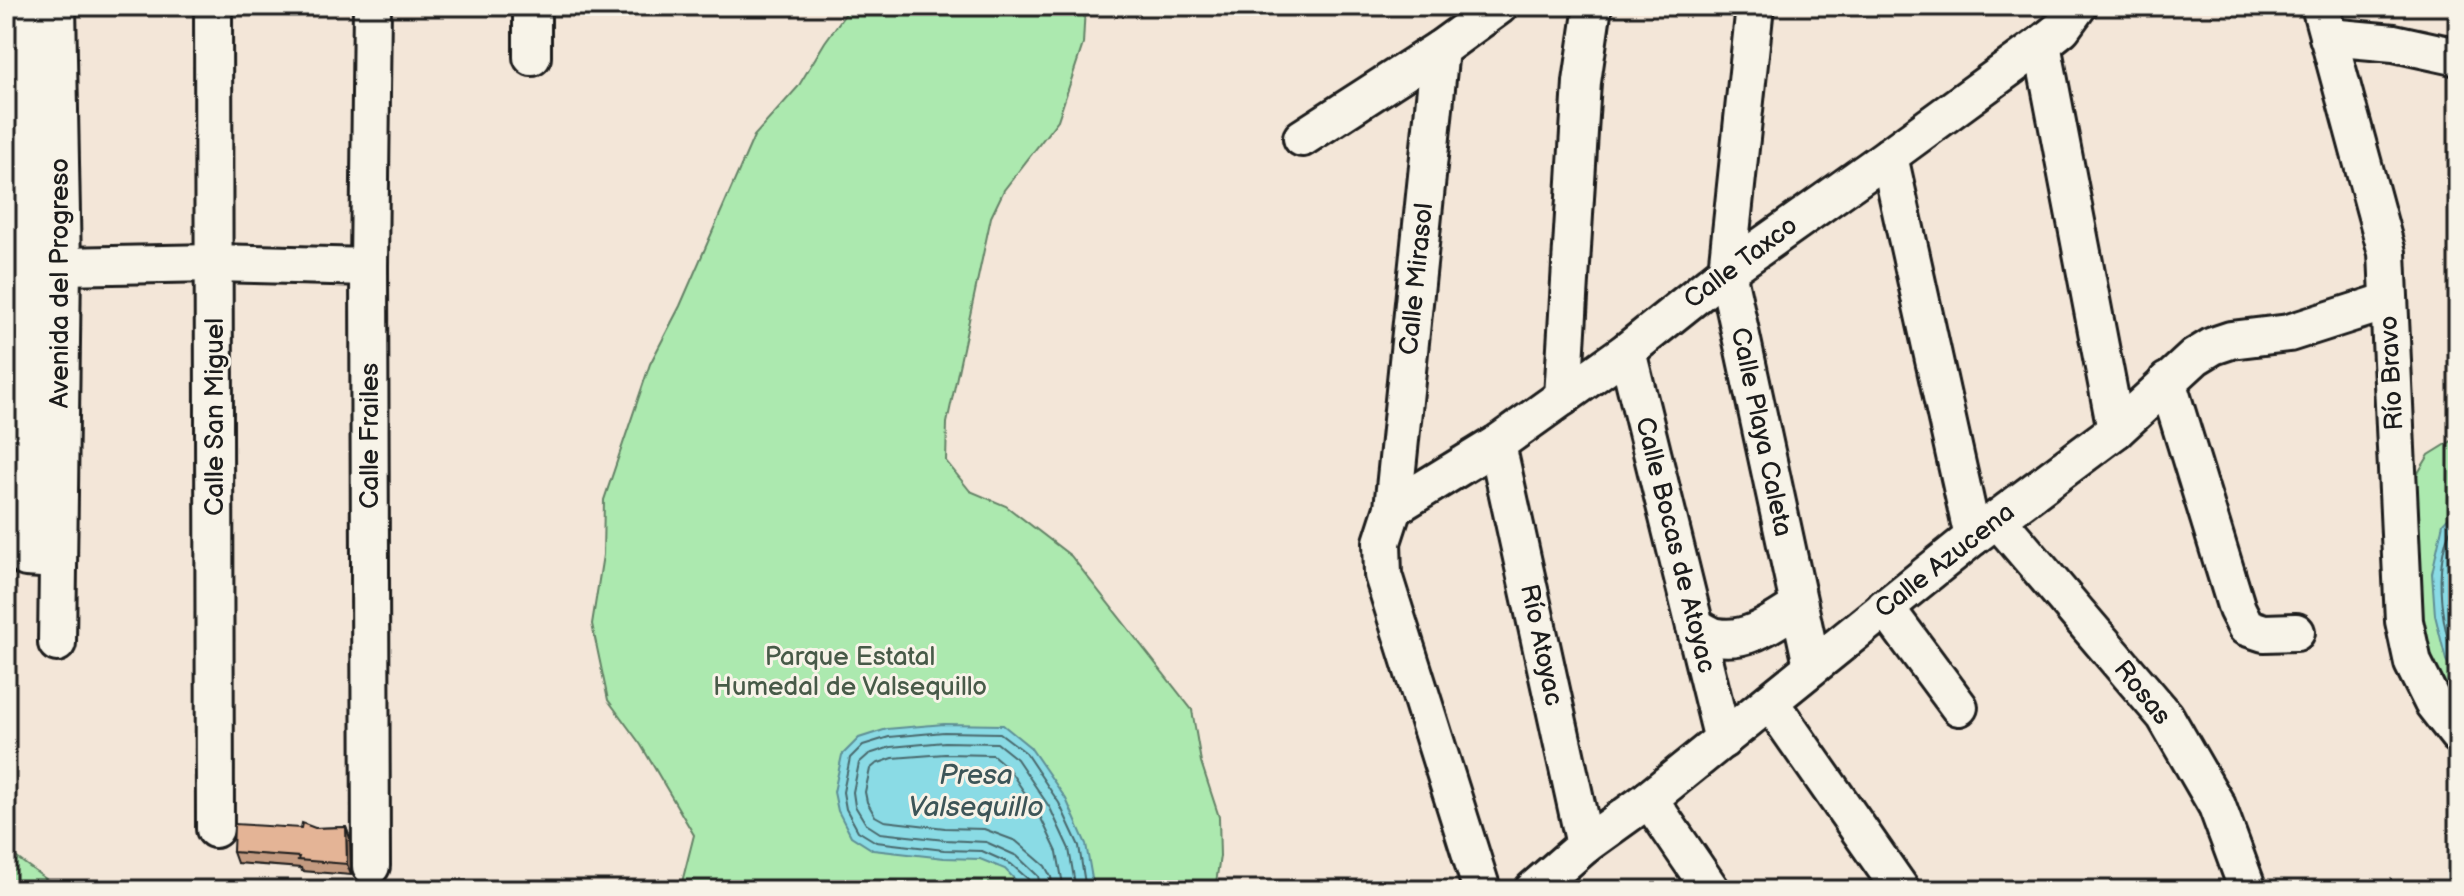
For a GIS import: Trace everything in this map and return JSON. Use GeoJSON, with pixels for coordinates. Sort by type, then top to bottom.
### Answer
{"type":"FeatureCollection","features":[{"type":"Feature","properties":{"kind":"street","name":"Calle San Miguel"},"geometry":{"type":"LineString","coordinates":[[213,6],[215,829]]}},
{"type":"Feature","properties":{"kind":"street","name":"Calle Frailes"},"geometry":{"type":"LineString","coordinates":[[371,866],[369,267],[372,6]]}},
{"type":"Feature","properties":{"kind":"street"},"geometry":{"type":"LineString","coordinates":[[532,6],[532,57]]}},
{"type":"Feature","properties":{"kind":"street"},"geometry":{"type":"LineString","coordinates":[[1302,138],[1440,49],[1499,6]]}},
{"type":"Feature","properties":{"kind":"street","name":"Calle Playa Caleta"},"geometry":{"type":"LineString","coordinates":[[1755,6],[1727,271],[1812,665]]}},
{"type":"Feature","properties":{"kind":"street","name":"Calle Taxco"},"geometry":{"type":"LineString","coordinates":[[1393,508],[1497,444],[1627,351],[1727,271],[2042,44],[2062,28],[2078,6]]}},
{"type":"Feature","properties":{"kind":"street","name":"Avenida del Progreso"},"geometry":{"type":"LineString","coordinates":[[34,12],[45,262],[25,346],[26,558],[58,560],[57,643]]}},
{"type":"Feature","properties":{"kind":"street"},"geometry":{"type":"LineString","coordinates":[[1563,397],[1582,82],[1591,14]]}},
{"type":"Feature","properties":{"kind":"street"},"geometry":{"type":"LineString","coordinates":[[2324,21],[2394,43],[2458,57]]}},
{"type":"Feature","properties":{"kind":"street","name":"Río Bravo"},"geometry":{"type":"LineString","coordinates":[[2324,21],[2387,253],[2404,621],[2413,663],[2433,703],[2458,735]]}},
{"type":"Feature","properties":{"kind":"street"},"geometry":{"type":"LineString","coordinates":[[2042,44],[2116,430]]}},
{"type":"Feature","properties":{"kind":"street","name":"Calle Mirasol"},"geometry":{"type":"LineString","coordinates":[[1440,49],[1393,508],[1382,542],[1383,575],[1482,890]]}},
{"type":"Feature","properties":{"kind":"street"},"geometry":{"type":"LineString","coordinates":[[1889,156],[1986,528]]}},
{"type":"Feature","properties":{"kind":"street"},"geometry":{"type":"LineString","coordinates":[[45,262],[369,267]]}},
{"type":"Feature","properties":{"kind":"street","name":"Calle Azucena"},"geometry":{"type":"LineString","coordinates":[[1533,890],[1585,845],[1649,799],[1885,607],[2116,430],[2195,357],[2231,340],[2289,333],[2389,301]]}},
{"type":"Feature","properties":{"kind":"street","name":"Calle Bocas de Atoyac"},"geometry":{"type":"LineString","coordinates":[[1627,351],[1723,740]]}},
{"type":"Feature","properties":{"kind":"street"},"geometry":{"type":"LineString","coordinates":[[2167,381],[2237,609],[2246,627],[2264,633],[2296,632]]}},
{"type":"Feature","properties":{"kind":"street","name":"Río Atoyac"},"geometry":{"type":"LineString","coordinates":[[1497,444],[1585,845]]}},
{"type":"Feature","properties":{"kind":"street","name":"Rosas"},"geometry":{"type":"LineString","coordinates":[[1986,528],[2165,716],[2217,806],[2248,890]]}},
{"type":"Feature","properties":{"kind":"street"},"geometry":{"type":"LineString","coordinates":[[1695,626],[1715,637],[1735,637],[1759,631],[1799,606]]}},
{"type":"Feature","properties":{"kind":"street"},"geometry":{"type":"LineString","coordinates":[[1885,607],[1959,707]]}},
{"type":"Feature","properties":{"kind":"street"},"geometry":{"type":"LineString","coordinates":[[1770,702],[1901,890]]}},
{"type":"Feature","properties":{"kind":"street"},"geometry":{"type":"LineString","coordinates":[[1649,799],[1711,890]]}},
{"type":"Feature","properties":{"kind":"green space","name":"Parque Estatal Humedal de Valsequillo"},"geometry":{"type":"Polygon","coordinates":[[[851,6],[1085,6],[1083,44],[1058,120],[1004,190],[991,217],[947,423],[946,461],[970,491],[1006,506],[1071,556],[1192,710],[1201,762],[1219,817],[1220,856],[1215,890],[680,890],[694,835],[641,745],[608,700],[592,624],[603,555],[604,500],[650,364],[680,306],[754,136],[798,87],[851,6]]]}},
{"type":"Feature","properties":{"kind":"green space"},"geometry":{"type":"Polygon","coordinates":[[[2458,437],[2458,751],[2442,679],[2409,617],[2395,538],[2418,473],[2429,455],[2458,437]]]}},
{"type":"Feature","properties":{"kind":"green space"},"geometry":{"type":"Polygon","coordinates":[[[6,850],[61,890],[6,890],[6,850]]]}},
{"type":"Feature","properties":{"kind":"water"},"geometry":{"type":"Polygon","coordinates":[[[2458,507],[2458,680],[2446,660],[2435,615],[2432,573],[2443,523],[2458,507]]]}},
{"type":"Feature","properties":{"kind":"water","name":"Presa Valsequillo"},"geometry":{"type":"Polygon","coordinates":[[[944,724],[1003,725],[1030,747],[1066,799],[1086,844],[1094,890],[1025,890],[1005,869],[980,859],[873,850],[851,836],[838,811],[834,792],[842,755],[859,738],[887,729],[944,724]]]}},
{"type":"Feature","properties":{"kind":"building"},"geometry":{"type":"Polygon","coordinates":[[[302,823],[315,828],[346,827],[347,864],[233,852],[234,824],[301,828],[302,823]]]}}]}
